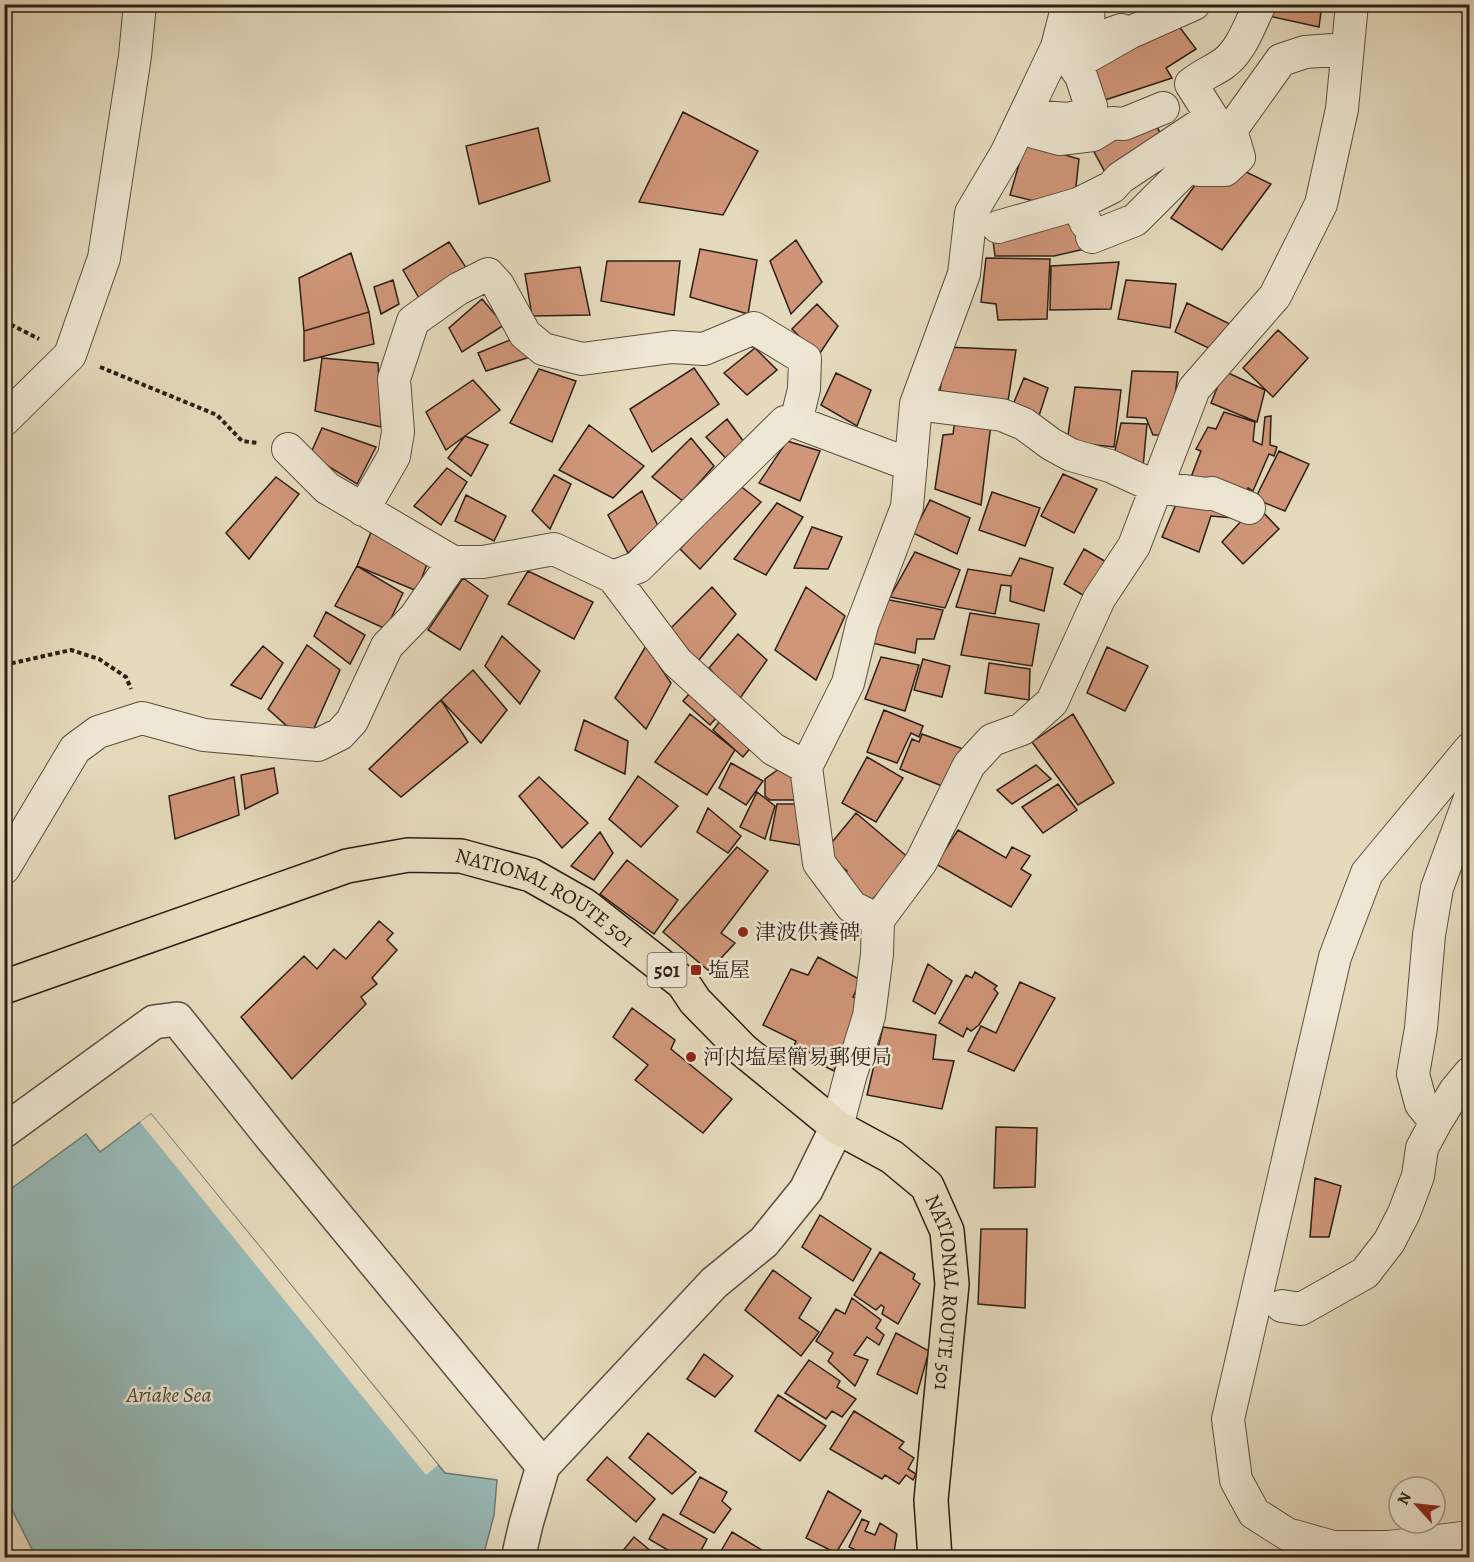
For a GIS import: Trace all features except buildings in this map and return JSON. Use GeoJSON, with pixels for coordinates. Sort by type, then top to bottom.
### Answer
{"type":"FeatureCollection","features":[{"type":"Feature","properties":{"kind":"highway","name":"NATIONAL ROUTE 501"},"geometry":{"type":"LineString","coordinates":[[4,987],[347,866],[408,855],[460,856],[531,875],[584,905],[683,983],[695,1001],[743,1050],[837,1127],[892,1157],[927,1186],[947,1232],[952,1284],[932,1500],[935,1557]]}},
{"type":"Feature","properties":{"kind":"street"},"geometry":{"type":"LineString","coordinates":[[4,420],[70,355],[104,258],[135,56],[140,4]]}},
{"type":"Feature","properties":{"kind":"street"},"geometry":{"type":"LineString","coordinates":[[878,920],[852,907],[819,863],[806,767],[848,683],[862,625],[907,507],[916,404],[964,274],[971,213],[1006,154],[1057,47],[1068,4]]}},
{"type":"Feature","properties":{"kind":"street"},"geometry":{"type":"LineString","coordinates":[[1070,60],[1085,58],[1129,33],[1194,4]]}},
{"type":"Feature","properties":{"kind":"street"},"geometry":{"type":"LineString","coordinates":[[1070,60],[1081,76],[1091,106],[1087,114],[1069,119],[1040,117],[1034,132],[1060,139],[1093,135],[1112,123],[1125,124],[1163,108],[1168,96],[1191,84],[1202,74],[1224,64],[1240,44],[1260,4]]}},
{"type":"Feature","properties":{"kind":"street"},"geometry":{"type":"LineString","coordinates":[[522,1557],[520,1551],[543,1466],[714,1283],[764,1242],[806,1190],[837,1127],[869,1016],[877,954],[878,920],[921,862],[969,765],[992,740],[1022,729],[1052,702],[1099,599],[1134,546],[1194,389],[1275,296],[1321,204],[1342,109],[1352,4]]}},
{"type":"Feature","properties":{"kind":"street"},"geometry":{"type":"LineString","coordinates":[[1070,60],[1087,17],[1104,36],[1121,30],[1129,33]]}},
{"type":"Feature","properties":{"kind":"street"},"geometry":{"type":"LineString","coordinates":[[998,227],[1078,204],[1112,187],[1120,178],[1186,151],[1221,128],[1231,130],[1281,60],[1305,52],[1347,49]]}},
{"type":"Feature","properties":{"kind":"street"},"geometry":{"type":"LineString","coordinates":[[1078,204],[1093,242],[1135,220],[1212,117],[1191,84]]}},
{"type":"Feature","properties":{"kind":"street"},"geometry":{"type":"LineString","coordinates":[[1163,108],[1186,151]]}},
{"type":"Feature","properties":{"kind":"street"},"geometry":{"type":"LineString","coordinates":[[363,510],[394,456],[398,432],[394,379],[413,321],[458,289],[488,274],[498,285],[525,334],[543,349],[582,359],[672,347],[704,349],[754,328],[805,359],[804,389],[796,422]]}},
{"type":"Feature","properties":{"kind":"street"},"geometry":{"type":"LineString","coordinates":[[916,404],[1002,415],[1024,424],[1051,444],[1071,455],[1110,466],[1156,487],[1212,493],[1249,508]]}},
{"type":"Feature","properties":{"kind":"street"},"geometry":{"type":"LineString","coordinates":[[613,577],[638,567],[785,422],[796,422],[911,465]]}},
{"type":"Feature","properties":{"kind":"street"},"geometry":{"type":"LineString","coordinates":[[288,449],[327,488],[453,562],[483,562],[554,549],[613,577],[677,662],[773,749],[806,767]]}},
{"type":"Feature","properties":{"kind":"street"},"geometry":{"type":"LineString","coordinates":[[4,868],[75,749],[98,732],[142,718],[204,735],[318,745],[340,734],[352,721],[387,646],[415,617],[453,562]]}},
{"type":"Feature","properties":{"kind":"street"},"geometry":{"type":"LineString","coordinates":[[1470,749],[1367,873],[1335,957],[1228,1419],[1236,1480],[1254,1514],[1287,1534],[1333,1548],[1389,1547],[1470,1537]]}},
{"type":"Feature","properties":{"kind":"street"},"geometry":{"type":"LineString","coordinates":[[1436,1122],[1421,1104],[1413,1074],[1421,1028],[1429,935],[1437,888],[1470,798]]}},
{"type":"Feature","properties":{"kind":"street"},"geometry":{"type":"LineString","coordinates":[[4,1131],[153,1022],[177,1018],[272,1138],[543,1466]]}},
{"type":"Feature","properties":{"kind":"street"},"geometry":{"type":"LineString","coordinates":[[1282,1306],[1301,1309],[1365,1273],[1389,1242],[1404,1213],[1418,1176],[1422,1148],[1455,1091],[1470,1073]]}},
{"type":"Feature","properties":{"kind":"path"},"geometry":{"type":"LineString","coordinates":[[4,321],[70,355],[217,415],[242,441],[288,449]]}},
{"type":"Feature","properties":{"kind":"path"},"geometry":{"type":"LineString","coordinates":[[4,665],[71,650],[99,659],[126,677],[142,718]]}},
{"type":"Feature","properties":{"kind":"water","name":"Ariake Sea"},"geometry":{"type":"Polygon","coordinates":[[[151,1114],[445,1473],[497,1480],[494,1515],[483,1557],[36,1557],[5,1496],[4,1194],[86,1134],[100,1152],[151,1114]]]}},
{"type":"Feature","properties":{"kind":"pier"},"geometry":{"type":"Polygon","coordinates":[[[151,1114],[438,1465],[426,1475],[140,1122],[151,1114]]]}},
{"type":"Feature","properties":{"kind":"place","name":"津波供養碑"},"geometry":{"type":"Point","coordinates":[743,932]}},
{"type":"Feature","properties":{"kind":"place","name":"塩屋"},"geometry":{"type":"Point","coordinates":[696,970]}},
{"type":"Feature","properties":{"kind":"place","name":"河内塩屋簡易郵便局"},"geometry":{"type":"Point","coordinates":[691,1057]}}]}
